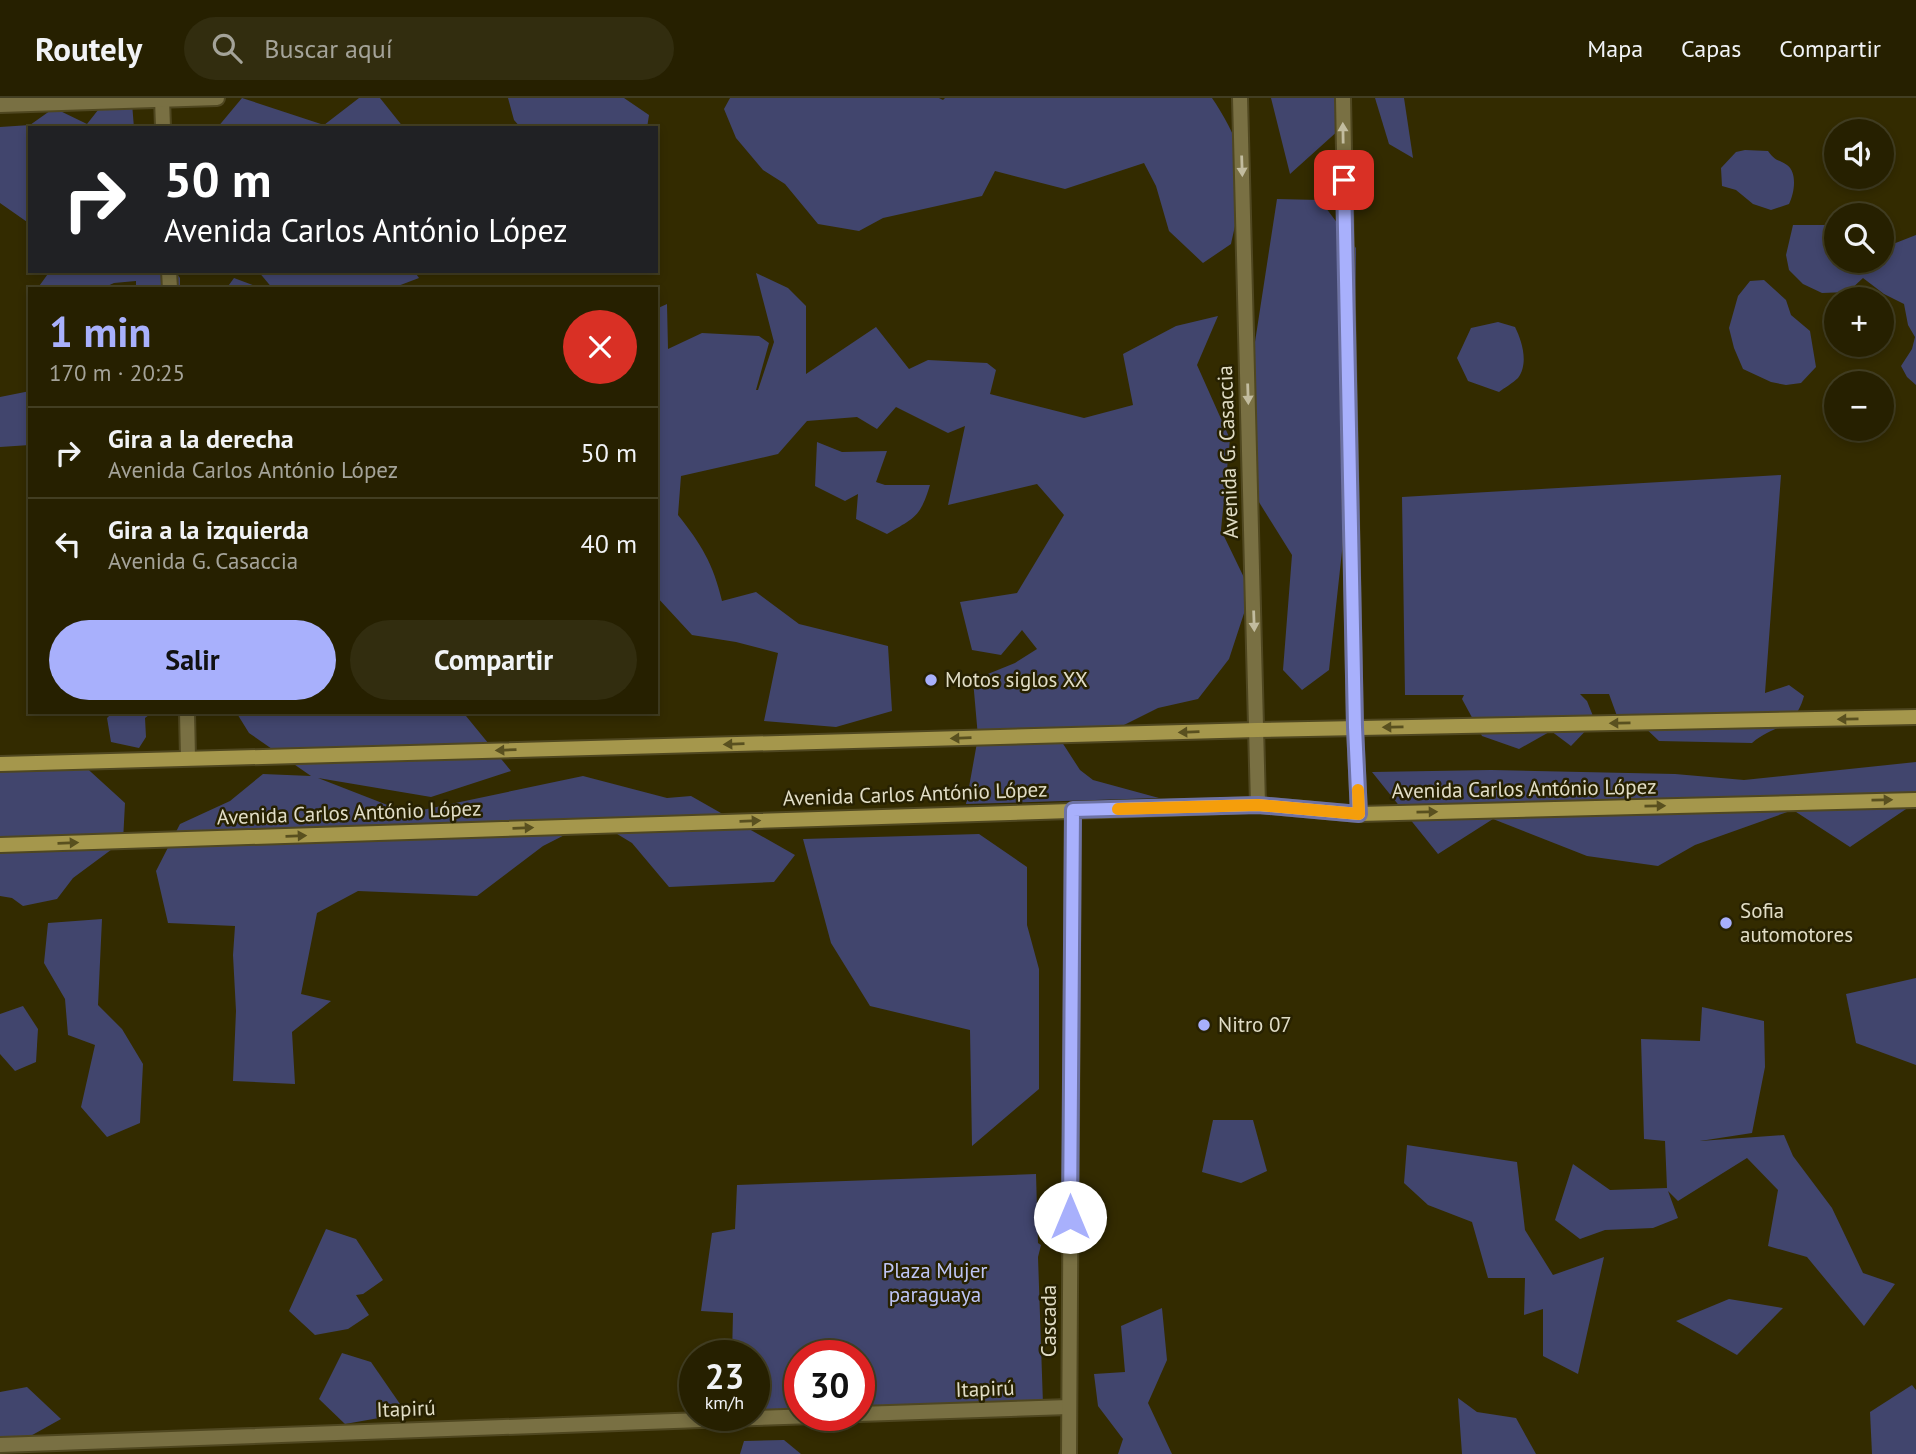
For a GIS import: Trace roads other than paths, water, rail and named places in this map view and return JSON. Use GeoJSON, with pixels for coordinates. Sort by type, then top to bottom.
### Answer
{"type":"FeatureCollection","features":[{"type":"Feature","properties":{"kind":"main road"},"geometry":{"type":"LineString","coordinates":[[0,764],[1355,727],[1916,717]]}},
{"type":"Feature","properties":{"kind":"main road","name":"Avenida Carlos António López"},"geometry":{"type":"LineString","coordinates":[[0,845],[1258,805],[1359,814],[1916,800]]}},
{"type":"Feature","properties":{"kind":"street"},"geometry":{"type":"LineString","coordinates":[[0,105],[217,98]]}},
{"type":"Feature","properties":{"kind":"street","name":"Avenida G. Casaccia"},"geometry":{"type":"LineString","coordinates":[[1240,98],[1258,805]]}},
{"type":"Feature","properties":{"kind":"street"},"geometry":{"type":"LineString","coordinates":[[1343,98],[1359,814]]}},
{"type":"Feature","properties":{"kind":"street"},"geometry":{"type":"LineString","coordinates":[[162,100],[163,126]]}},
{"type":"Feature","properties":{"kind":"street"},"geometry":{"type":"LineString","coordinates":[[187,714],[188,758]]}},
{"type":"Feature","properties":{"kind":"street","name":"Cascada"},"geometry":{"type":"LineString","coordinates":[[1069,1454],[1073,810]]}},
{"type":"Feature","properties":{"kind":"street","name":"Itapirú"},"geometry":{"type":"LineString","coordinates":[[875,1413],[1069,1407]]}},
{"type":"Feature","properties":{"kind":"street","name":"Itapirú"},"geometry":{"type":"LineString","coordinates":[[0,1445],[784,1417]]}},
{"type":"Feature","properties":{"kind":"place","name":"Motos siglos XX"},"geometry":{"type":"Point","coordinates":[931,680]}},
{"type":"Feature","properties":{"kind":"place","name":"Sofia automotores"},"geometry":{"type":"Point","coordinates":[1726,923]}},
{"type":"Feature","properties":{"kind":"place","name":"Nitro 07"},"geometry":{"type":"Point","coordinates":[1204,1025]}},
{"type":"Feature","properties":{"kind":"park label","name":"Plaza Mujer paraguaya"},"geometry":{"type":"Point","coordinates":[935,1283]}}]}
